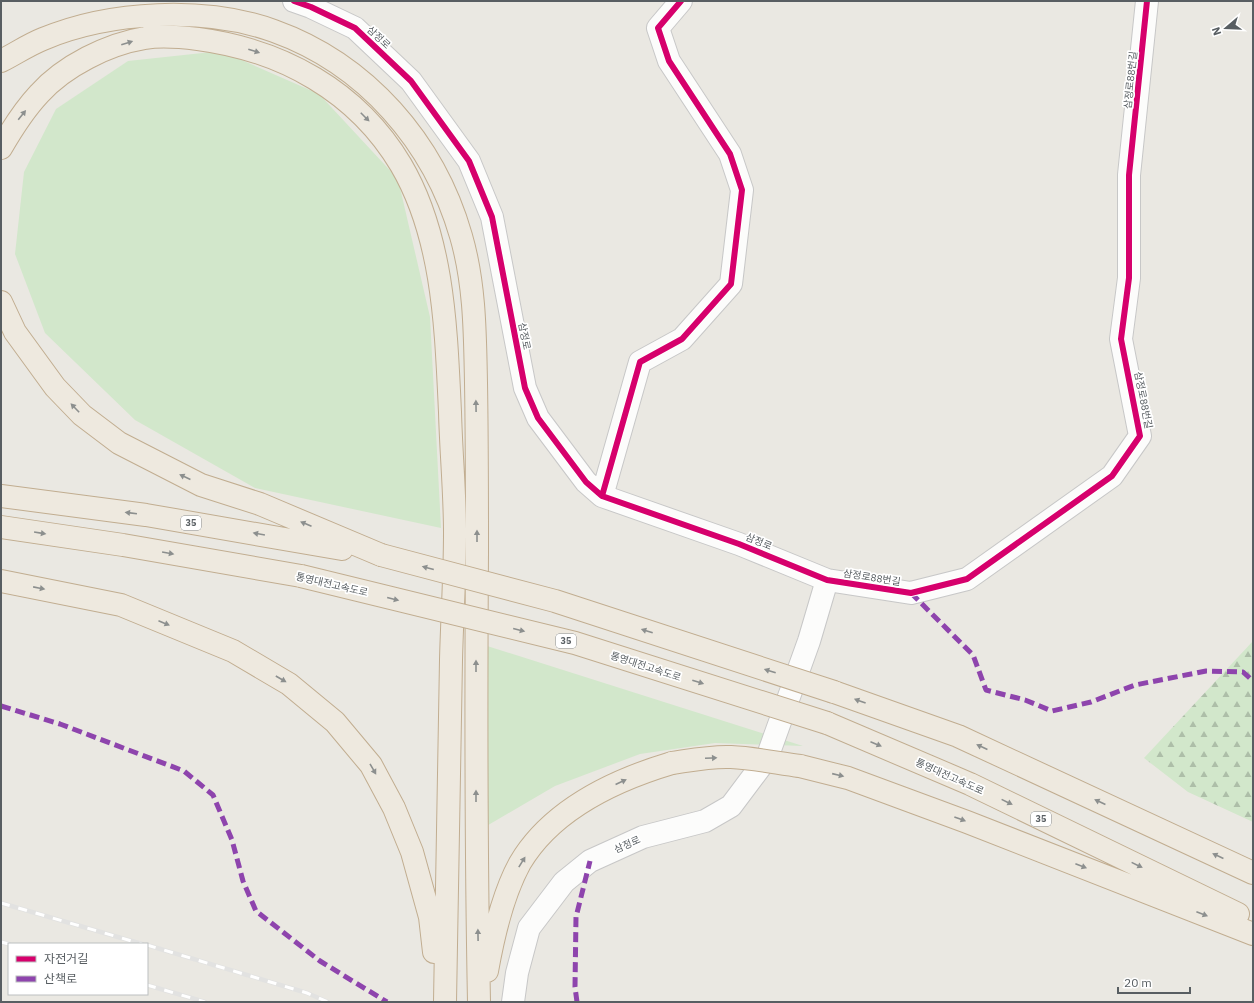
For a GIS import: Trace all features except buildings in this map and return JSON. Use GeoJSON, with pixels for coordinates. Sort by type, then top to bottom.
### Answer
{"type":"FeatureCollection","features":[{"type":"Feature","properties":{"kind":"highway"},"geometry":{"type":"LineString","coordinates":[[1,61],[43,39],[91,25],[148,15],[208,15],[257,25],[301,42],[328,55],[358,77],[390,107],[422,146],[446,194],[461,236],[473,295],[477,463],[476,835],[481,1002]]}},
{"type":"Feature","properties":{"kind":"highway"},"geometry":{"type":"LineString","coordinates":[[1,148],[15,123],[42,91],[70,68],[102,51],[146,38],[188,37],[227,43],[257,52],[286,63],[311,75],[339,94],[366,117],[384,139],[401,165],[414,191],[434,250],[441,299],[448,369],[455,532],[445,1002]]}},
{"type":"Feature","properties":{"kind":"highway"},"geometry":{"type":"LineString","coordinates":[[1,302],[15,332],[55,387],[82,415],[119,443],[201,485],[260,504],[380,555]]}},
{"type":"Feature","properties":{"kind":"highway","name":"35"},"geometry":{"type":"LineString","coordinates":[[1,496],[146,515],[380,555],[555,601],[834,692],[958,736],[1253,873]]}},
{"type":"Feature","properties":{"kind":"highway","name":"통영대전고속도로"},"geometry":{"type":"LineString","coordinates":[[1,527],[123,545],[300,576],[575,643],[827,723],[970,784],[1253,921]]}},
{"type":"Feature","properties":{"kind":"highway"},"geometry":{"type":"LineString","coordinates":[[1,581],[121,605],[233,651],[289,684],[335,722],[371,765],[394,808],[412,852],[430,917],[439,1002]]}},
{"type":"Feature","properties":{"kind":"highway"},"geometry":{"type":"LineString","coordinates":[[481,1002],[505,897],[520,863],[546,830],[574,806],[643,772],[672,763],[703,758],[730,757],[756,759],[800,766],[848,778],[967,822],[1253,934]]}},
{"type":"Feature","properties":{"kind":"street","name":"삼정로"},"geometry":{"type":"LineString","coordinates":[[294,1],[311,7],[355,28],[411,81],[469,161],[492,217],[525,388],[538,418],[586,482],[602,496],[739,544],[827,580],[809,641],[767,758],[731,806],[705,821],[643,837],[590,861],[564,882],[529,928],[517,973],[513,1002]]}},
{"type":"Feature","properties":{"kind":"street"},"geometry":{"type":"LineString","coordinates":[[602,496],[640,362],[682,339],[731,284],[742,190],[730,154],[669,61],[658,28],[682,1]]}},
{"type":"Feature","properties":{"kind":"street","name":"삼정로88번길"},"geometry":{"type":"LineString","coordinates":[[827,580],[912,593],[967,579],[1112,476],[1140,436],[1121,339],[1129,278],[1129,175],[1147,1]]}},
{"type":"Feature","properties":{"kind":"green space"},"geometry":{"type":"Polygon","coordinates":[[[221,51],[319,94],[398,179],[430,317],[441,528],[255,488],[135,420],[45,333],[15,254],[24,172],[56,109],[128,61],[221,51]]]}},
{"type":"Feature","properties":{"kind":"green space"},"geometry":{"type":"Polygon","coordinates":[[[1253,641],[1253,822],[1188,792],[1144,758],[1253,641]]]}},
{"type":"Feature","properties":{"kind":"green space"},"geometry":{"type":"Polygon","coordinates":[[[484,645],[803,746],[715,743],[640,754],[555,786],[478,831],[484,645]]]}},
{"type":"Feature","properties":{"kind":"railway"},"geometry":{"type":"LineString","coordinates":[[1,903],[139,943]]}},
{"type":"Feature","properties":{"kind":"railway"},"geometry":{"type":"LineString","coordinates":[[1,942],[8,944]]}},
{"type":"Feature","properties":{"kind":"railway"},"geometry":{"type":"LineString","coordinates":[[148,945],[307,993],[328,1002]]}},
{"type":"Feature","properties":{"kind":"railway"},"geometry":{"type":"LineString","coordinates":[[148,985],[205,1002]]}},
{"type":"Feature","properties":{"kind":"marked path"},"geometry":{"type":"LineString","coordinates":[[911,593],[973,655],[986,690],[1025,700],[1052,711],[1091,702],[1135,685],[1206,671],[1243,672],[1253,681]]}},
{"type":"Feature","properties":{"kind":"marked path"},"geometry":{"type":"LineString","coordinates":[[1,706],[60,724],[184,771],[213,795],[232,840],[243,881],[256,911],[320,961],[387,1002]]}},
{"type":"Feature","properties":{"kind":"marked path"},"geometry":{"type":"LineString","coordinates":[[577,1002],[575,987],[576,917],[590,861]]}},
{"type":"Feature","properties":{"kind":"cycle path"},"geometry":{"type":"LineString","coordinates":[[294,1],[311,7],[355,28],[411,81],[469,161],[492,217],[525,388],[538,418],[586,482],[602,496],[739,544],[827,580],[911,593],[967,579],[1112,476],[1140,436],[1121,339],[1129,278],[1129,175],[1147,1]]}},
{"type":"Feature","properties":{"kind":"cycle path"},"geometry":{"type":"LineString","coordinates":[[602,496],[640,362],[682,339],[731,284],[742,190],[730,154],[669,61],[658,28],[681,1]]}}]}
